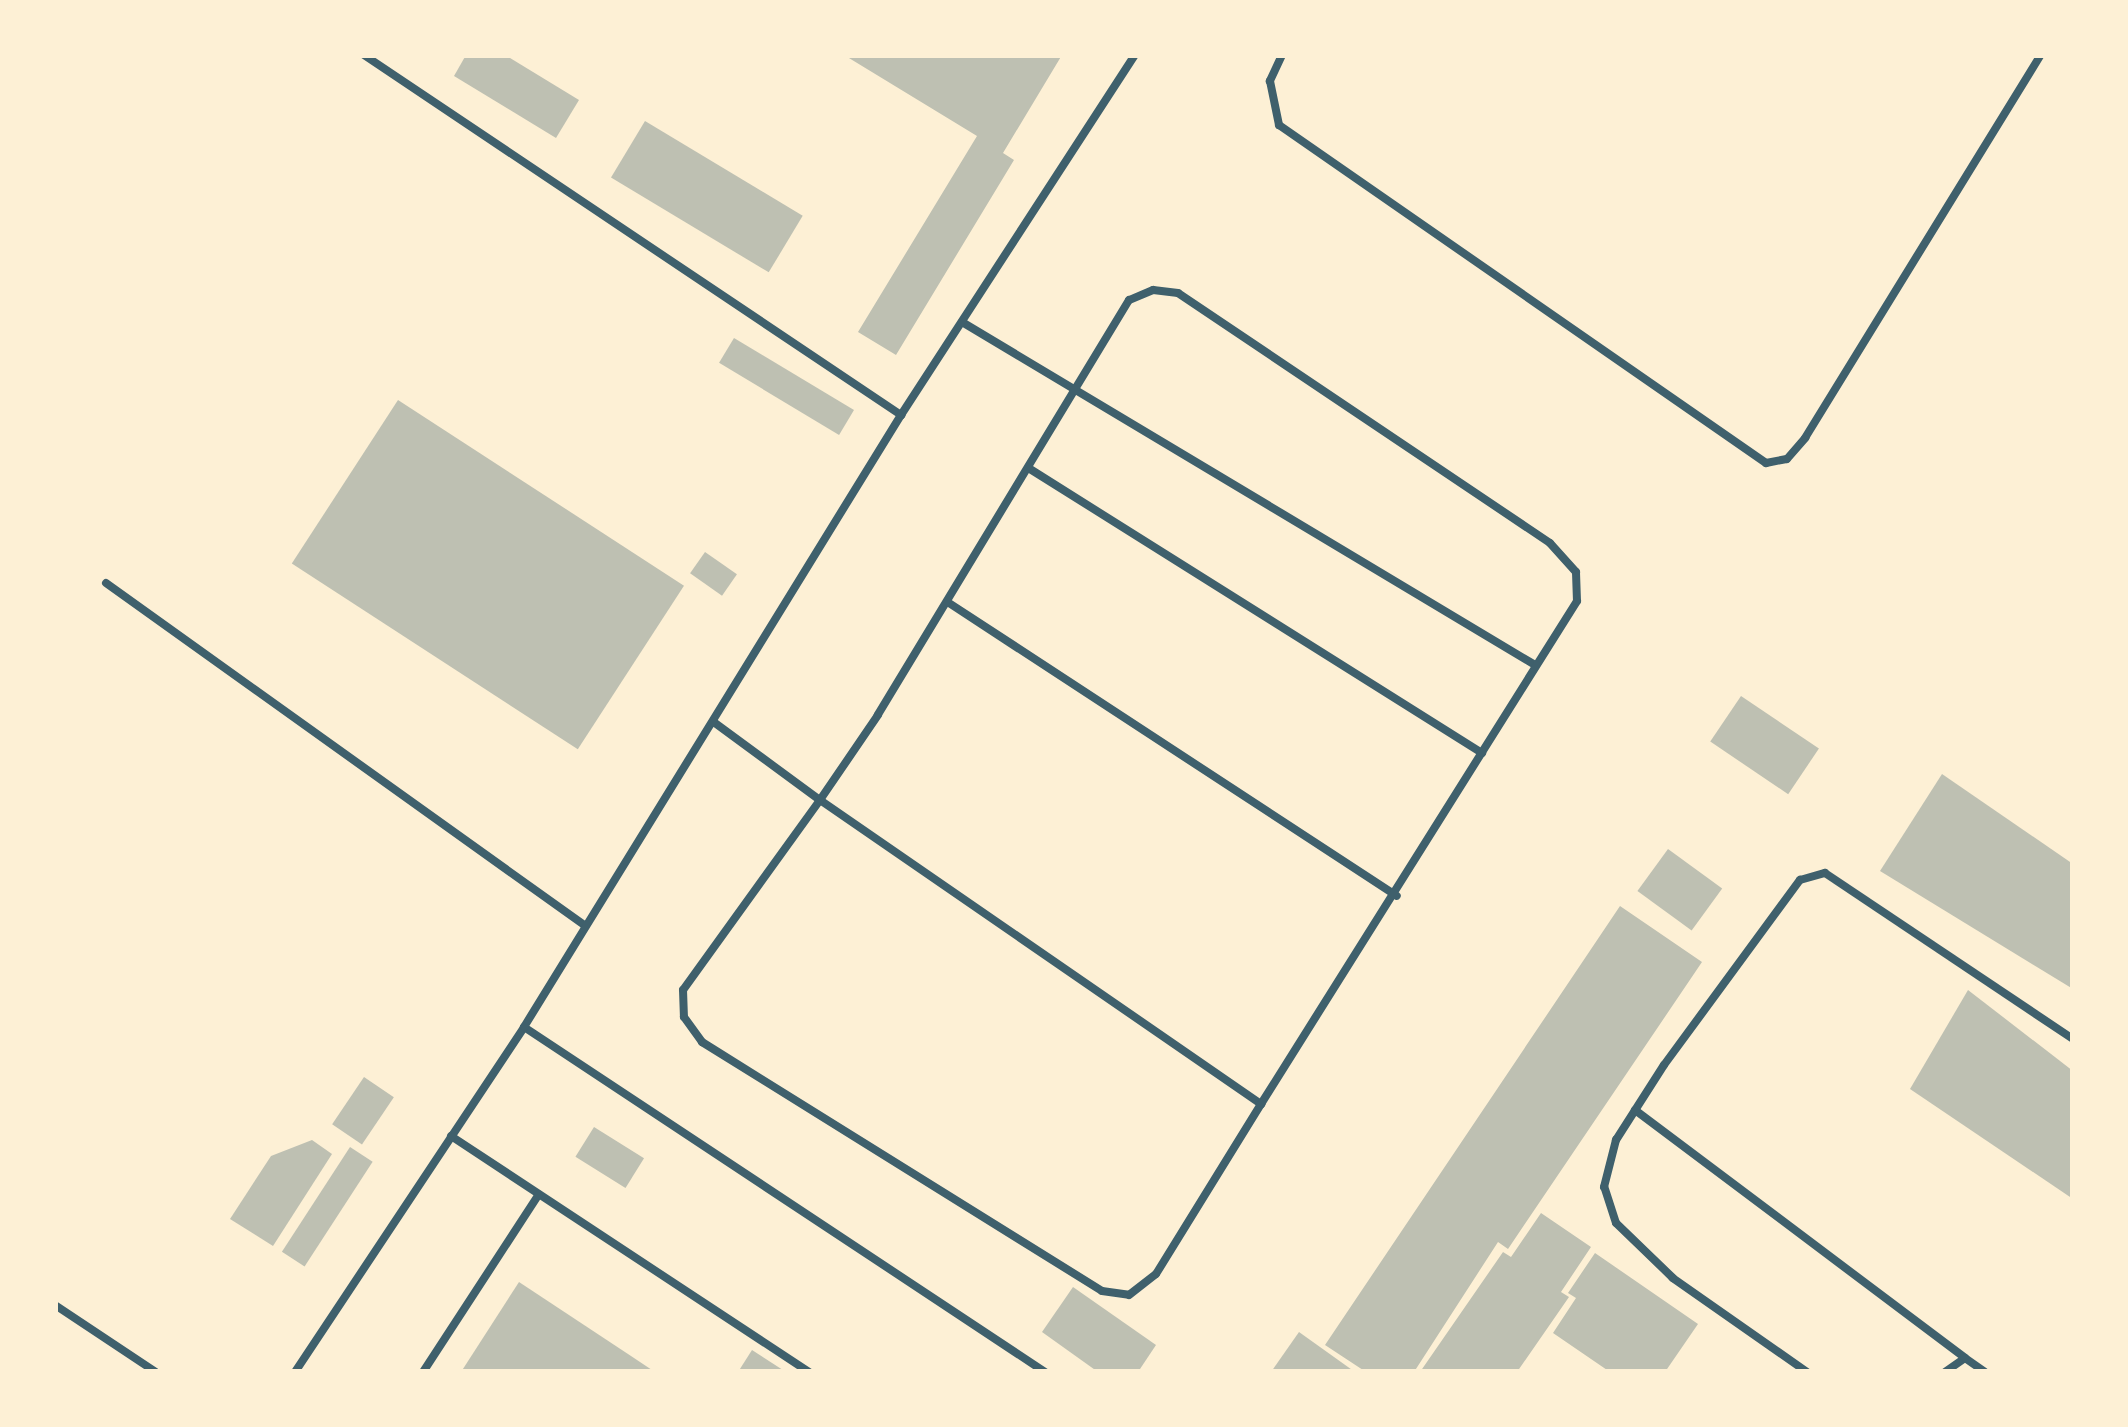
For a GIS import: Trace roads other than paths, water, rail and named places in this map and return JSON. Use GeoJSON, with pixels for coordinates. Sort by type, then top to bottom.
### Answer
{"type":"FeatureCollection","features":[{"type":"Feature","properties":{"kind":"lane"},"geometry":{"type":"LineString","coordinates":[[364,55],[902,415]]}},
{"type":"Feature","properties":{"kind":"lane"},"geometry":{"type":"LineString","coordinates":[[294,1372],[524,1027],[902,415],[1134,55]]}},
{"type":"Feature","properties":{"kind":"lane"},"geometry":{"type":"LineString","coordinates":[[1282,55],[1270,80],[1280,125],[1766,462],[1787,460],[1804,438],[2041,55]]}},
{"type":"Feature","properties":{"kind":"lane"},"geometry":{"type":"LineString","coordinates":[[1153,290],[1178,293],[1550,544],[1576,572],[1577,601],[1397,896],[1156,1274],[1129,1296],[1102,1291],[702,1042],[684,1017],[682,990],[820,800],[1030,469],[1129,300],[1153,290]]}},
{"type":"Feature","properties":{"kind":"lane"},"geometry":{"type":"LineString","coordinates":[[962,322],[1077,386],[1536,666]]}},
{"type":"Feature","properties":{"kind":"lane"},"geometry":{"type":"LineString","coordinates":[[1030,469],[1482,753]]}},
{"type":"Feature","properties":{"kind":"lane"},"geometry":{"type":"LineString","coordinates":[[106,583],[584,925]]}},
{"type":"Feature","properties":{"kind":"lane"},"geometry":{"type":"LineString","coordinates":[[949,602],[1397,896]]}},
{"type":"Feature","properties":{"kind":"lane"},"geometry":{"type":"LineString","coordinates":[[715,723],[820,800],[1261,1104]]}},
{"type":"Feature","properties":{"kind":"lane"},"geometry":{"type":"LineString","coordinates":[[1807,1372],[1673,1278],[1616,1223],[1604,1188],[1616,1140],[1635,1110],[1800,880],[1812,873],[1825,873],[2073,1039]]}},
{"type":"Feature","properties":{"kind":"lane"},"geometry":{"type":"LineString","coordinates":[[524,1027],[1045,1372]]}},
{"type":"Feature","properties":{"kind":"lane"},"geometry":{"type":"LineString","coordinates":[[1635,1110],[1985,1372]]}},
{"type":"Feature","properties":{"kind":"lane"},"geometry":{"type":"LineString","coordinates":[[451,1136],[809,1372]]}},
{"type":"Feature","properties":{"kind":"lane"},"geometry":{"type":"LineString","coordinates":[[423,1372],[538,1194]]}},
{"type":"Feature","properties":{"kind":"lane"},"geometry":{"type":"LineString","coordinates":[[55,1305],[156,1372]]}},
{"type":"Feature","properties":{"kind":"lane"},"geometry":{"type":"LineString","coordinates":[[1945,1372],[1965,1358]]}}]}
